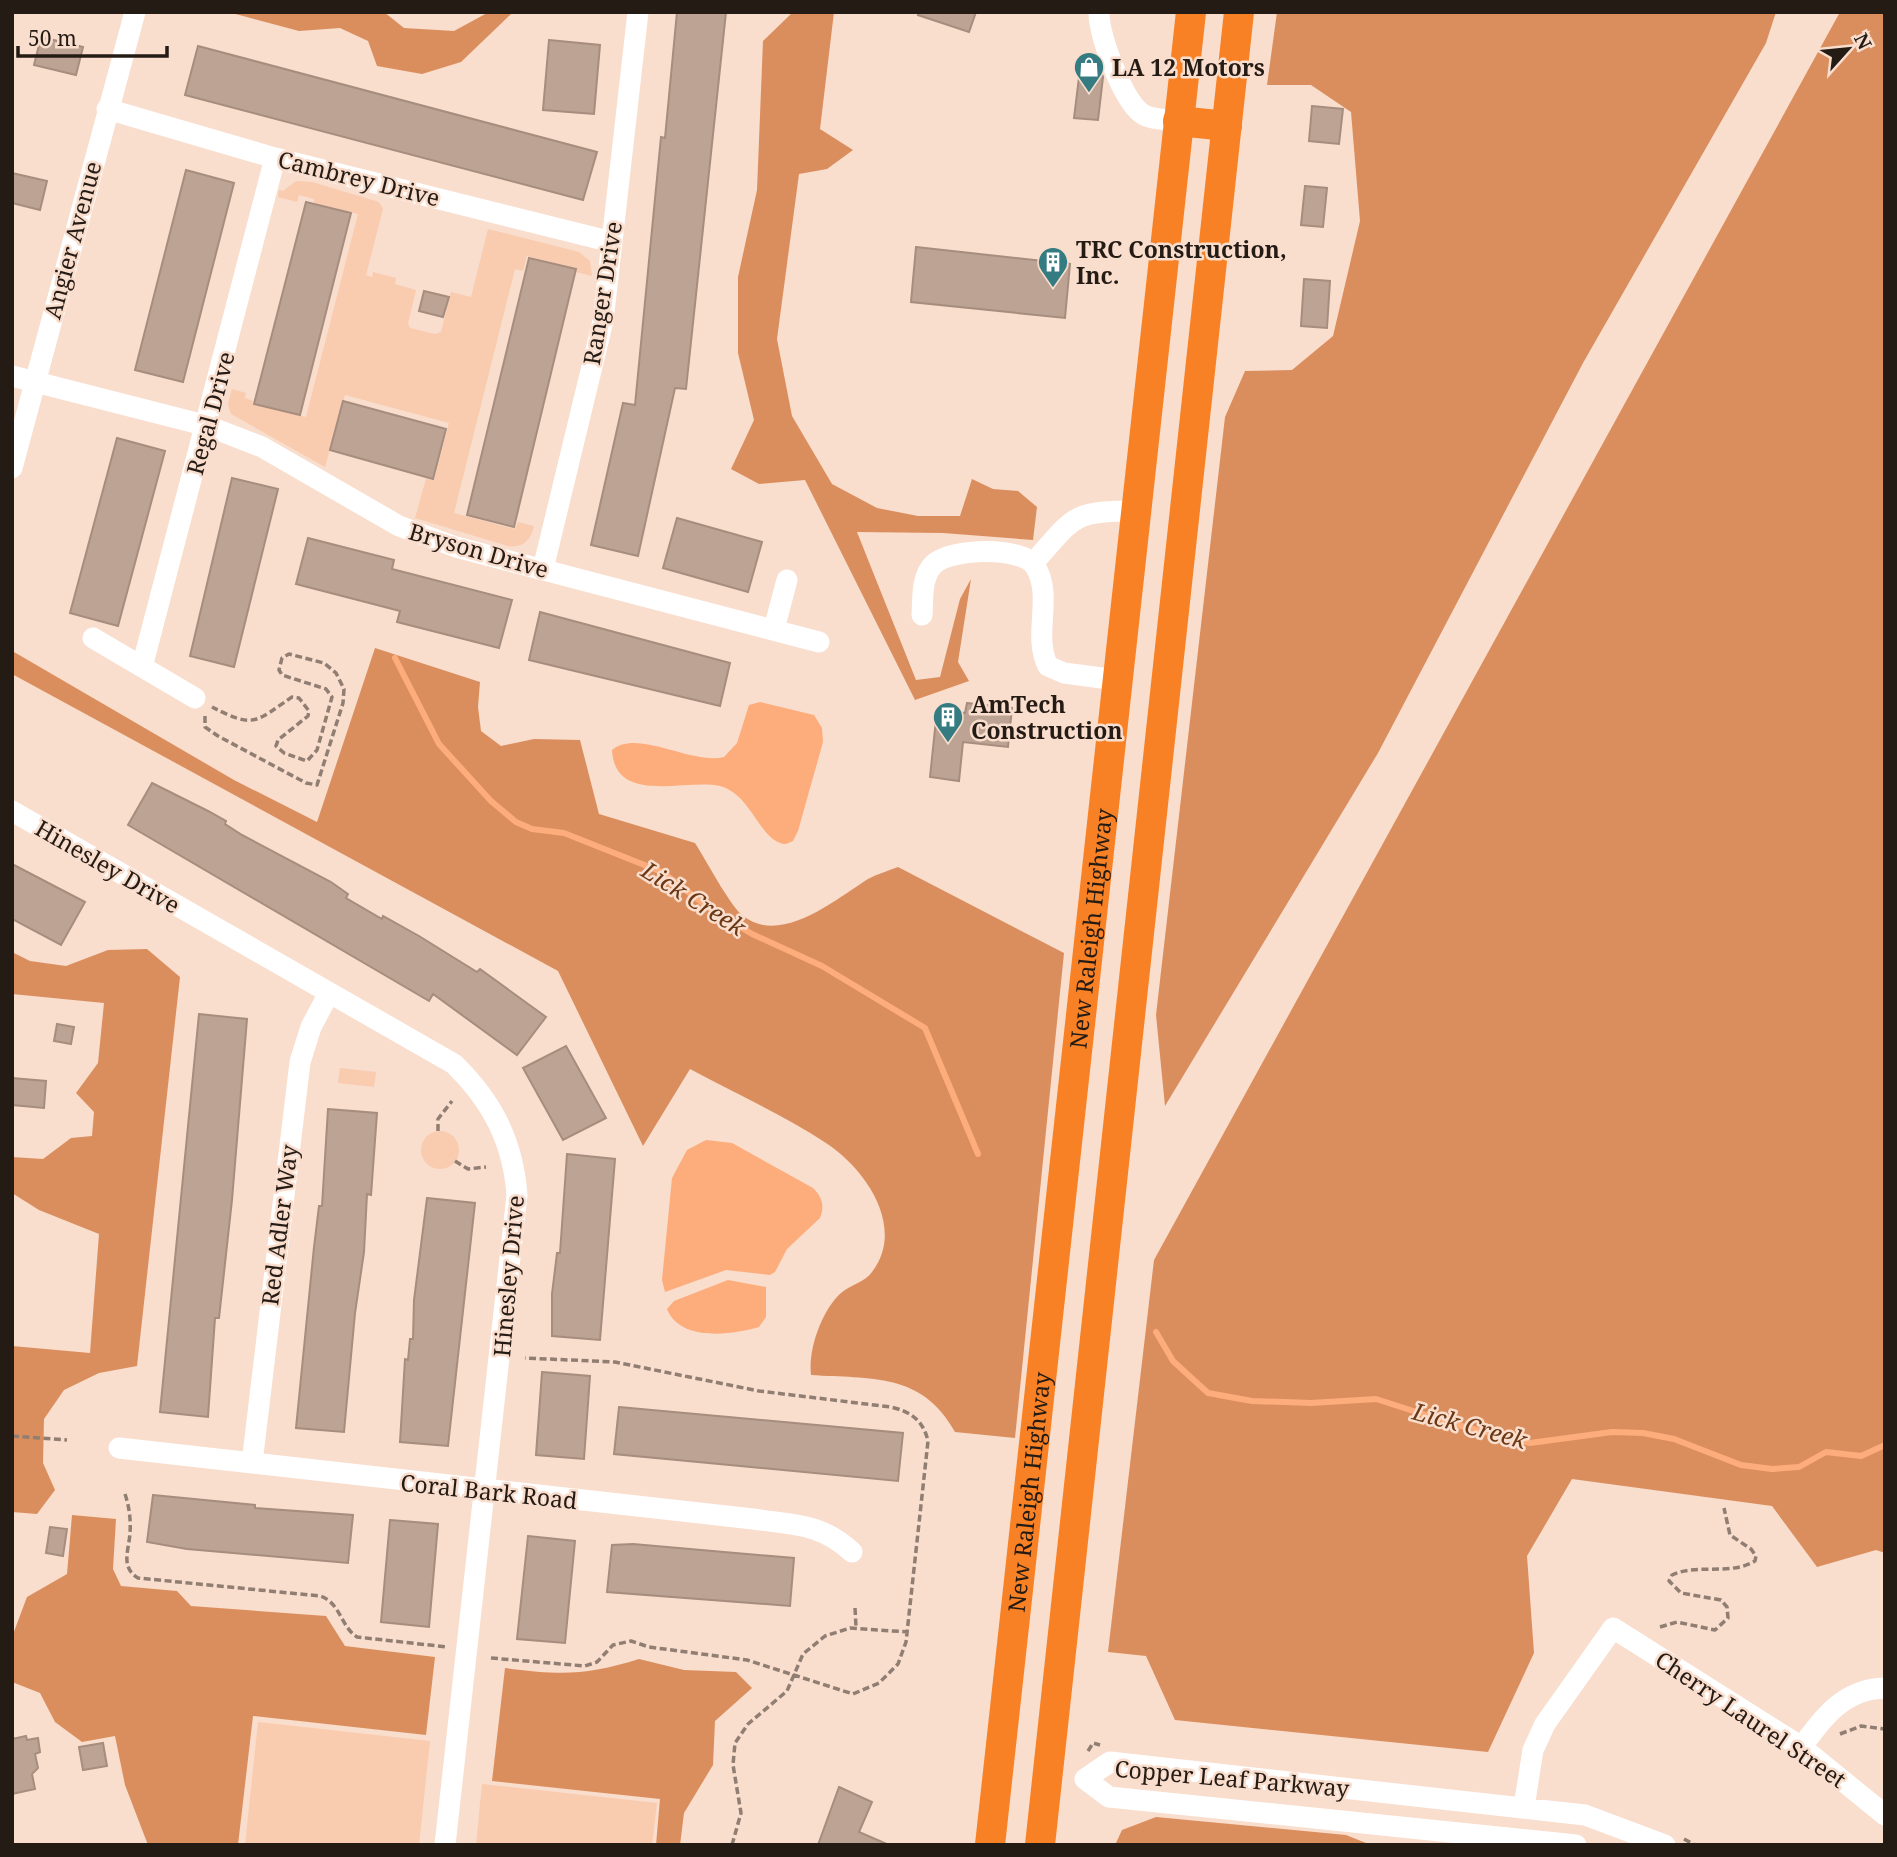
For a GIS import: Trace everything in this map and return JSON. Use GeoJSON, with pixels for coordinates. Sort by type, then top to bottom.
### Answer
{"type":"FeatureCollection","features":[{"type":"Feature","properties":{"kind":"highway","name":"New Raleigh Highway"},"geometry":{"type":"LineString","coordinates":[[990,1845],[1191,12]]}},
{"type":"Feature","properties":{"kind":"highway"},"geometry":{"type":"LineString","coordinates":[[1040,1845],[1239,12]]}},
{"type":"Feature","properties":{"kind":"highway"},"geometry":{"type":"LineString","coordinates":[[1178,121],[1227,126]]}},
{"type":"Feature","properties":{"kind":"street","name":"Angier Avenue"},"geometry":{"type":"LineString","coordinates":[[12,468],[135,12]]}},
{"type":"Feature","properties":{"kind":"street","name":"Ranger Drive"},"geometry":{"type":"LineString","coordinates":[[543,569],[603,321],[638,12]]}},
{"type":"Feature","properties":{"kind":"street"},"geometry":{"type":"LineString","coordinates":[[1099,12],[1104,43],[1135,107],[1149,117],[1178,121]]}},
{"type":"Feature","properties":{"kind":"street","name":"Cambrey Drive"},"geometry":{"type":"LineString","coordinates":[[107,109],[275,158],[612,242]]}},
{"type":"Feature","properties":{"kind":"street","name":"Regal Drive"},"geometry":{"type":"LineString","coordinates":[[142,667],[208,426],[275,158]]}},
{"type":"Feature","properties":{"kind":"street","name":"Bryson Drive"},"geometry":{"type":"LineString","coordinates":[[12,376],[208,426],[262,447],[399,526],[456,547],[819,642]]}},
{"type":"Feature","properties":{"kind":"street"},"geometry":{"type":"LineString","coordinates":[[1033,563],[1078,516],[1092,511],[1135,510]]}},
{"type":"Feature","properties":{"kind":"street"},"geometry":{"type":"LineString","coordinates":[[922,615],[928,573],[943,558],[967,552],[1014,554],[1033,563],[1042,588],[1042,648],[1048,666],[1063,673],[1117,680]]}},
{"type":"Feature","properties":{"kind":"street"},"geometry":{"type":"LineString","coordinates":[[774,629],[786,580]]}},
{"type":"Feature","properties":{"kind":"street"},"geometry":{"type":"LineString","coordinates":[[93,638],[203,702]]}},
{"type":"Feature","properties":{"kind":"street","name":"Hinesley Drive"},"geometry":{"type":"LineString","coordinates":[[12,811],[454,1064],[480,1089],[510,1148],[517,1195],[445,1845]]}},
{"type":"Feature","properties":{"kind":"street","name":"Red Adler Way"},"geometry":{"type":"LineString","coordinates":[[252,1463],[300,1062],[311,1027],[329,993]]}},
{"type":"Feature","properties":{"kind":"street","name":"Coral Bark Road"},"geometry":{"type":"LineString","coordinates":[[119,1448],[816,1528],[830,1533],[852,1552]]}},
{"type":"Feature","properties":{"kind":"street","name":"Cherry Laurel Street"},"geometry":{"type":"LineString","coordinates":[[1524,1807],[1532,1750],[1545,1724],[1613,1628],[1801,1748],[1885,1815]]}},
{"type":"Feature","properties":{"kind":"street"},"geometry":{"type":"LineString","coordinates":[[1801,1748],[1830,1710],[1843,1699],[1885,1688]]}},
{"type":"Feature","properties":{"kind":"street","name":"Copper Leaf Parkway"},"geometry":{"type":"LineString","coordinates":[[1576,1845],[1109,1797],[1086,1779],[1110,1762],[1524,1807],[1585,1815],[1665,1845]]}},
{"type":"Feature","properties":{"kind":"street"},"geometry":{"type":"LineString","coordinates":[[1048,1775],[1086,1779]]}},
{"type":"Feature","properties":{"kind":"path"},"geometry":{"type":"LineString","coordinates":[[294,655],[330,667],[340,680],[344,696],[320,782],[312,786],[205,727],[203,702],[242,720],[255,722],[292,697],[299,698],[309,711],[308,716],[278,740],[276,746],[284,753],[307,761],[317,750],[331,694],[326,689],[282,675],[279,670],[282,658],[294,655]]}},
{"type":"Feature","properties":{"kind":"path"},"geometry":{"type":"LineString","coordinates":[[438,1131],[438,1119],[452,1101]]}},
{"type":"Feature","properties":{"kind":"path"},"geometry":{"type":"LineString","coordinates":[[455,1161],[468,1169],[486,1167]]}},
{"type":"Feature","properties":{"kind":"path"},"geometry":{"type":"LineString","coordinates":[[12,1436],[66,1440]]}},
{"type":"Feature","properties":{"kind":"path"},"geometry":{"type":"LineString","coordinates":[[125,1494],[130,1520],[127,1563],[129,1571],[138,1578],[320,1597],[334,1605],[349,1632],[357,1637],[448,1647]]}},
{"type":"Feature","properties":{"kind":"path"},"geometry":{"type":"LineString","coordinates":[[1660,1627],[1677,1622],[1715,1630],[1728,1618],[1727,1607],[1721,1600],[1681,1593],[1669,1581],[1672,1575],[1681,1572],[1734,1568],[1755,1561],[1756,1556],[1751,1549],[1730,1535],[1724,1508]]}},
{"type":"Feature","properties":{"kind":"path"},"geometry":{"type":"LineString","coordinates":[[855,1608],[856,1627]]}},
{"type":"Feature","properties":{"kind":"path"},"geometry":{"type":"LineString","coordinates":[[732,1845],[741,1813],[733,1765],[737,1738],[748,1724],[787,1691],[800,1659],[811,1645],[830,1634],[856,1627],[908,1632]]}},
{"type":"Feature","properties":{"kind":"path"},"geometry":{"type":"LineString","coordinates":[[1840,1734],[1861,1726],[1885,1729]]}},
{"type":"Feature","properties":{"kind":"shaded area"},"geometry":{"type":"Polygon","coordinates":[[[228,12],[384,12],[404,28],[454,31],[489,12],[519,12],[511,14],[461,62],[422,74],[377,66],[368,41],[340,28],[299,31],[228,12]]]}},
{"type":"Feature","properties":{"kind":"shaded area"},"geometry":{"type":"Polygon","coordinates":[[[793,12],[834,12],[820,129],[853,150],[827,169],[799,174],[777,339],[792,416],[832,484],[877,508],[918,516],[960,516],[972,479],[993,489],[1018,491],[1037,507],[1033,540],[943,533],[857,532],[916,680],[940,677],[960,599],[971,579],[958,662],[969,681],[915,700],[805,480],[759,484],[731,469],[754,420],[738,353],[738,277],[757,190],[763,41],[793,12]]]}},
{"type":"Feature","properties":{"kind":"shaded area"},"geometry":{"type":"Polygon","coordinates":[[[1277,12],[1776,12],[1766,43],[1583,363],[1378,753],[1165,1106],[1156,1015],[1225,417],[1245,371],[1292,370],[1333,336],[1360,221],[1351,112],[1311,85],[1267,85],[1277,12]]]}},
{"type":"Feature","properties":{"kind":"shaded area"},"geometry":{"type":"Polygon","coordinates":[[[1840,12],[1885,12],[1885,1553],[1876,1550],[1817,1567],[1772,1506],[1572,1479],[1527,1556],[1534,1653],[1488,1752],[1175,1720],[1146,1656],[1108,1652],[1154,1260],[1840,12]]]}},
{"type":"Feature","properties":{"kind":"shaded area"},"geometry":{"type":"Polygon","coordinates":[[[296,181],[312,182],[379,202],[383,209],[366,275],[372,277],[373,272],[396,278],[395,284],[416,290],[408,323],[410,328],[435,334],[441,332],[451,292],[471,297],[488,229],[579,252],[590,261],[592,276],[576,272],[577,269],[527,256],[523,271],[515,269],[454,513],[515,529],[518,522],[534,526],[531,535],[522,544],[508,546],[415,518],[426,479],[434,480],[449,423],[345,395],[325,467],[231,414],[228,404],[232,389],[246,393],[245,398],[253,401],[252,404],[306,417],[358,214],[314,203],[314,199],[299,195],[297,202],[278,197],[279,190],[283,191],[296,181]]]}},
{"type":"Feature","properties":{"kind":"shaded area"},"geometry":{"type":"Polygon","coordinates":[[[375,648],[480,682],[478,707],[481,731],[501,746],[534,739],[580,740],[599,814],[695,843],[737,909],[757,923],[773,926],[790,923],[824,908],[868,879],[898,867],[1064,953],[1015,1438],[955,1432],[942,1412],[927,1398],[893,1382],[811,1375],[814,1342],[822,1320],[841,1293],[872,1272],[881,1255],[885,1237],[877,1201],[855,1168],[841,1154],[793,1123],[690,1069],[643,1146],[558,971],[12,674],[14,652],[234,780],[317,822],[375,648]]]}},
{"type":"Feature","properties":{"kind":"shaded area"},"geometry":{"type":"Polygon","coordinates":[[[760,702],[814,715],[822,728],[823,742],[793,841],[786,844],[769,836],[740,798],[720,786],[639,784],[625,778],[616,767],[612,750],[623,744],[650,745],[711,758],[724,757],[737,743],[749,705],[760,702]]]}},
{"type":"Feature","properties":{"kind":"shaded area"},"geometry":{"type":"Polygon","coordinates":[[[147,949],[180,977],[137,1366],[99,1373],[64,1390],[44,1419],[43,1463],[55,1490],[37,1514],[12,1512],[12,1346],[90,1353],[99,1234],[39,1210],[12,1193],[12,1157],[43,1159],[71,1138],[92,1136],[94,1112],[76,1093],[98,1063],[104,1003],[12,994],[12,952],[30,961],[66,966],[108,950],[147,949]]]}},
{"type":"Feature","properties":{"kind":"shaded area"},"geometry":{"type":"Polygon","coordinates":[[[340,1068],[376,1072],[374,1087],[338,1083],[340,1068]]]}},
{"type":"Feature","properties":{"kind":"shaded area"},"geometry":{"type":"Polygon","coordinates":[[[440,1131],[453,1137],[459,1150],[453,1163],[440,1169],[427,1163],[421,1150],[427,1137],[440,1131]]]}},
{"type":"Feature","properties":{"kind":"shaded area"},"geometry":{"type":"Polygon","coordinates":[[[706,1140],[732,1143],[813,1188],[822,1202],[822,1214],[787,1249],[775,1272],[770,1275],[726,1270],[665,1292],[662,1280],[672,1178],[687,1150],[706,1140]]]}},
{"type":"Feature","properties":{"kind":"shaded area"},"geometry":{"type":"Polygon","coordinates":[[[728,1280],[766,1287],[766,1317],[759,1327],[721,1334],[695,1331],[674,1320],[667,1309],[674,1301],[728,1280]]]}},
{"type":"Feature","properties":{"kind":"shaded area"},"geometry":{"type":"Polygon","coordinates":[[[72,1515],[116,1519],[113,1569],[121,1586],[177,1591],[191,1606],[326,1616],[345,1646],[435,1657],[426,1735],[253,1716],[238,1845],[148,1845],[125,1785],[115,1736],[82,1742],[55,1722],[40,1693],[12,1682],[12,1637],[27,1597],[67,1574],[72,1515]]]}},
{"type":"Feature","properties":{"kind":"shaded area"},"geometry":{"type":"Polygon","coordinates":[[[639,1659],[684,1670],[736,1672],[752,1688],[715,1721],[713,1765],[684,1813],[680,1845],[656,1845],[660,1799],[492,1781],[505,1668],[542,1672],[587,1671],[639,1659]]]}},
{"type":"Feature","properties":{"kind":"shaded area"},"geometry":{"type":"Polygon","coordinates":[[[258,1722],[430,1741],[419,1845],[245,1845],[258,1722]]]}},
{"type":"Feature","properties":{"kind":"shaded area"},"geometry":{"type":"Polygon","coordinates":[[[482,1784],[657,1803],[652,1845],[476,1845],[482,1784]]]}},
{"type":"Feature","properties":{"kind":"shaded area"},"geometry":{"type":"Polygon","coordinates":[[[1156,1817],[1346,1835],[1371,1845],[1115,1845],[1122,1830],[1156,1817]]]}},
{"type":"Feature","properties":{"kind":"building"},"geometry":{"type":"Polygon","coordinates":[[[677,12],[726,12],[686,389],[675,388],[638,556],[591,545],[623,403],[635,405],[661,137],[665,138],[677,12]]]}},
{"type":"Feature","properties":{"kind":"building"},"geometry":{"type":"Polygon","coordinates":[[[919,12],[976,12],[969,32],[918,15],[919,12]]]}},
{"type":"Feature","properties":{"kind":"building"},"geometry":{"type":"Polygon","coordinates":[[[41,37],[83,47],[76,75],[34,65],[41,37]]]}},
{"type":"Feature","properties":{"kind":"building"},"geometry":{"type":"Polygon","coordinates":[[[549,40],[600,45],[594,114],[543,110],[549,40]]]}},
{"type":"Feature","properties":{"kind":"building"},"geometry":{"type":"Polygon","coordinates":[[[198,46],[597,152],[583,200],[185,95],[198,46]]]}},
{"type":"Feature","properties":{"kind":"building","name":"LA 12 Motors"},"geometry":{"type":"Polygon","coordinates":[[[1080,69],[1101,71],[1103,77],[1098,120],[1074,118],[1080,69]]]}},
{"type":"Feature","properties":{"kind":"building"},"geometry":{"type":"Polygon","coordinates":[[[1312,106],[1343,109],[1339,144],[1309,141],[1312,106]]]}},
{"type":"Feature","properties":{"kind":"building"},"geometry":{"type":"Polygon","coordinates":[[[186,170],[234,183],[183,382],[135,370],[186,170]]]}},
{"type":"Feature","properties":{"kind":"building"},"geometry":{"type":"Polygon","coordinates":[[[12,173],[47,181],[40,210],[12,203],[12,173]]]}},
{"type":"Feature","properties":{"kind":"building"},"geometry":{"type":"Polygon","coordinates":[[[1305,186],[1327,188],[1323,227],[1301,225],[1305,186]]]}},
{"type":"Feature","properties":{"kind":"building"},"geometry":{"type":"Polygon","coordinates":[[[306,202],[351,213],[300,415],[254,404],[306,202]]]}},
{"type":"Feature","properties":{"kind":"building"},"geometry":{"type":"Polygon","coordinates":[[[916,247],[1070,264],[1065,318],[911,302],[916,247]]]}},
{"type":"Feature","properties":{"kind":"building"},"geometry":{"type":"Polygon","coordinates":[[[529,258],[576,269],[514,527],[467,515],[529,258]]]}},
{"type":"Feature","properties":{"kind":"building"},"geometry":{"type":"Polygon","coordinates":[[[1304,279],[1330,281],[1327,328],[1301,326],[1304,279]]]}},
{"type":"Feature","properties":{"kind":"building"},"geometry":{"type":"Polygon","coordinates":[[[424,291],[449,297],[443,317],[419,311],[424,291]]]}},
{"type":"Feature","properties":{"kind":"building"},"geometry":{"type":"Polygon","coordinates":[[[343,401],[446,429],[433,479],[330,450],[343,401]]]}},
{"type":"Feature","properties":{"kind":"building"},"geometry":{"type":"Polygon","coordinates":[[[117,438],[165,451],[118,626],[70,613],[117,438]]]}},
{"type":"Feature","properties":{"kind":"building"},"geometry":{"type":"Polygon","coordinates":[[[232,478],[278,489],[234,667],[190,656],[232,478]]]}},
{"type":"Feature","properties":{"kind":"building"},"geometry":{"type":"Polygon","coordinates":[[[677,518],[762,542],[748,592],[663,568],[677,518]]]}},
{"type":"Feature","properties":{"kind":"building"},"geometry":{"type":"Polygon","coordinates":[[[308,538],[394,560],[392,569],[512,600],[499,648],[397,622],[400,611],[296,584],[308,538]]]}},
{"type":"Feature","properties":{"kind":"building"},"geometry":{"type":"Polygon","coordinates":[[[540,612],[730,663],[720,706],[529,660],[540,612]]]}},
{"type":"Feature","properties":{"kind":"building","name":"AmTech Construction"},"geometry":{"type":"Polygon","coordinates":[[[967,703],[1012,708],[1008,747],[963,742],[959,781],[930,777],[937,710],[965,713],[967,703]]]}},
{"type":"Feature","properties":{"kind":"building"},"geometry":{"type":"Polygon","coordinates":[[[152,783],[208,811],[226,821],[225,824],[242,835],[331,882],[348,894],[346,898],[382,919],[383,916],[419,936],[477,972],[480,969],[546,1017],[517,1055],[433,994],[429,1001],[128,825],[152,783]]]}},
{"type":"Feature","properties":{"kind":"building"},"geometry":{"type":"Polygon","coordinates":[[[12,864],[85,902],[61,945],[12,919],[12,864]]]}},
{"type":"Feature","properties":{"kind":"building"},"geometry":{"type":"Polygon","coordinates":[[[199,1014],[247,1019],[232,1200],[219,1318],[215,1318],[208,1417],[160,1412],[199,1014]]]}},
{"type":"Feature","properties":{"kind":"building"},"geometry":{"type":"Polygon","coordinates":[[[57,1024],[74,1027],[71,1044],[54,1041],[57,1024]]]}},
{"type":"Feature","properties":{"kind":"building"},"geometry":{"type":"Polygon","coordinates":[[[566,1046],[606,1118],[563,1140],[523,1068],[566,1046]]]}},
{"type":"Feature","properties":{"kind":"building"},"geometry":{"type":"Polygon","coordinates":[[[12,1078],[46,1081],[44,1108],[12,1105],[12,1078]]]}},
{"type":"Feature","properties":{"kind":"building"},"geometry":{"type":"Polygon","coordinates":[[[328,1109],[377,1113],[371,1195],[367,1194],[364,1252],[355,1313],[344,1432],[296,1428],[314,1247],[319,1206],[322,1206],[328,1109]]]}},
{"type":"Feature","properties":{"kind":"building"},"geometry":{"type":"Polygon","coordinates":[[[567,1154],[615,1159],[600,1340],[552,1336],[552,1294],[557,1253],[560,1253],[567,1154]]]}},
{"type":"Feature","properties":{"kind":"building"},"geometry":{"type":"Polygon","coordinates":[[[427,1198],[475,1203],[448,1446],[400,1442],[405,1359],[408,1360],[410,1339],[413,1339],[414,1300],[427,1198]]]}},
{"type":"Feature","properties":{"kind":"building"},"geometry":{"type":"Polygon","coordinates":[[[542,1372],[590,1376],[584,1459],[536,1455],[542,1372]]]}},
{"type":"Feature","properties":{"kind":"building"},"geometry":{"type":"Polygon","coordinates":[[[619,1407],[903,1433],[898,1481],[614,1454],[619,1407]]]}},
{"type":"Feature","properties":{"kind":"building"},"geometry":{"type":"Polygon","coordinates":[[[153,1495],[255,1505],[255,1508],[353,1515],[348,1563],[187,1549],[147,1542],[153,1495]]]}},
{"type":"Feature","properties":{"kind":"building"},"geometry":{"type":"Polygon","coordinates":[[[390,1520],[438,1524],[429,1627],[381,1622],[390,1520]]]}},
{"type":"Feature","properties":{"kind":"building"},"geometry":{"type":"Polygon","coordinates":[[[50,1527],[67,1529],[63,1556],[46,1553],[50,1527]]]}},
{"type":"Feature","properties":{"kind":"building"},"geometry":{"type":"Polygon","coordinates":[[[528,1536],[575,1541],[565,1643],[517,1639],[528,1536]]]}},
{"type":"Feature","properties":{"kind":"building"},"geometry":{"type":"Polygon","coordinates":[[[633,1544],[794,1558],[790,1606],[607,1592],[612,1545],[633,1544]]]}},
{"type":"Feature","properties":{"kind":"building"},"geometry":{"type":"Polygon","coordinates":[[[26,1736],[27,1740],[38,1738],[40,1752],[35,1754],[38,1768],[32,1774],[35,1789],[12,1794],[12,1739],[26,1736]]]}},
{"type":"Feature","properties":{"kind":"building"},"geometry":{"type":"Polygon","coordinates":[[[103,1743],[107,1766],[83,1770],[79,1747],[103,1743]]]}},
{"type":"Feature","properties":{"kind":"building"},"geometry":{"type":"Polygon","coordinates":[[[839,1787],[872,1802],[859,1832],[889,1845],[818,1845],[839,1787]]]}},
{"type":"Feature","properties":{"kind":"waterway","name":"Lick Creek"},"geometry":{"type":"LineString","coordinates":[[395,658],[439,744],[491,801],[516,822],[532,829],[564,833],[662,872],[712,910],[752,934],[822,966],[925,1028],[978,1154]]}},
{"type":"Feature","properties":{"kind":"waterway","name":"Lick Creek"},"geometry":{"type":"LineString","coordinates":[[1156,1332],[1173,1361],[1208,1393],[1252,1401],[1311,1403],[1376,1399],[1457,1425],[1530,1443],[1612,1432],[1643,1433],[1674,1439],[1741,1465],[1772,1469],[1799,1467],[1826,1452],[1861,1456],[1885,1445]]}},
{"type":"Feature","properties":{"kind":"place","name":"LA 12 Motors"},"geometry":{"type":"Point","coordinates":[1089,94]}},
{"type":"Feature","properties":{"kind":"place","name":"TRC Construction, Inc."},"geometry":{"type":"Point","coordinates":[1053,289]}},
{"type":"Feature","properties":{"kind":"place","name":"AmTech Construction"},"geometry":{"type":"Point","coordinates":[948,744]}}]}
